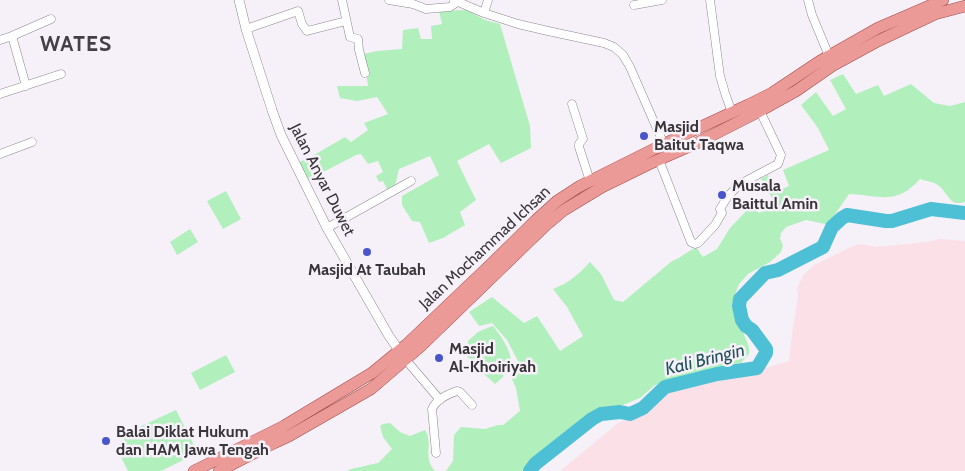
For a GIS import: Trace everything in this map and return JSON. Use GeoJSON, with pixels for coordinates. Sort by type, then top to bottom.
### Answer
{"type":"FeatureCollection","features":[{"type":"Feature","properties":{"kind":"main road","name":"Jalan Mochammad Ichsan"},"geometry":{"type":"LineString","coordinates":[[219,471],[289,436],[371,389],[483,272],[558,201],[590,181],[772,93],[829,56],[878,28],[943,0]]}},
{"type":"Feature","properties":{"kind":"main road","name":"Jalan Mochammad Ichsan"},"geometry":{"type":"LineString","coordinates":[[194,471],[284,426],[403,355],[552,219],[580,199],[760,111],[796,91],[832,66],[878,41],[935,14],[965,6]]}},
{"type":"Feature","properties":{"kind":"street","name":"Jalan Anyar Duwet"},"geometry":{"type":"LineString","coordinates":[[239,0],[246,29],[281,134],[327,228],[389,336],[403,355]]}},
{"type":"Feature","properties":{"kind":"street"},"geometry":{"type":"LineString","coordinates":[[342,0],[350,37],[358,39],[365,73]]}},
{"type":"Feature","properties":{"kind":"street"},"geometry":{"type":"LineString","coordinates":[[389,0],[413,4],[426,9],[450,7],[455,1],[484,13],[541,30],[604,43],[614,47],[630,67],[664,144],[664,157],[691,242],[695,244],[715,226],[722,213],[720,209],[728,196],[740,184],[778,164],[782,155],[760,111]]}},
{"type":"Feature","properties":{"kind":"street"},"geometry":{"type":"LineString","coordinates":[[484,13],[488,0]]}},
{"type":"Feature","properties":{"kind":"street"},"geometry":{"type":"LineString","coordinates":[[634,5],[662,0]]}},
{"type":"Feature","properties":{"kind":"street"},"geometry":{"type":"LineString","coordinates":[[710,0],[720,76],[732,113]]}},
{"type":"Feature","properties":{"kind":"street"},"geometry":{"type":"LineString","coordinates":[[808,0],[812,15],[829,56]]}},
{"type":"Feature","properties":{"kind":"street"},"geometry":{"type":"LineString","coordinates":[[246,29],[298,11],[302,24],[307,31],[346,21]]}},
{"type":"Feature","properties":{"kind":"street"},"geometry":{"type":"LineString","coordinates":[[0,40],[51,18]]}},
{"type":"Feature","properties":{"kind":"street"},"geometry":{"type":"LineString","coordinates":[[12,36],[26,86]]}},
{"type":"Feature","properties":{"kind":"street"},"geometry":{"type":"LineString","coordinates":[[0,94],[61,74]]}},
{"type":"Feature","properties":{"kind":"street"},"geometry":{"type":"LineString","coordinates":[[572,104],[583,139],[579,144],[579,148],[590,181]]}},
{"type":"Feature","properties":{"kind":"street"},"geometry":{"type":"LineString","coordinates":[[0,154],[32,142]]}},
{"type":"Feature","properties":{"kind":"street"},"geometry":{"type":"LineString","coordinates":[[327,228],[410,181]]}},
{"type":"Feature","properties":{"kind":"street"},"geometry":{"type":"LineString","coordinates":[[403,355],[440,400]]}},
{"type":"Feature","properties":{"kind":"street"},"geometry":{"type":"LineString","coordinates":[[436,454],[432,409],[435,403],[457,390],[472,405]]}},
{"type":"Feature","properties":{"kind":"shaded area"},"geometry":{"type":"Polygon","coordinates":[[[940,239],[965,241],[965,471],[560,471],[618,423],[639,415],[670,388],[751,372],[789,361],[798,295],[797,288],[804,274],[814,265],[855,245],[862,244],[876,247],[940,239]]]}},
{"type":"Feature","properties":{"kind":"green space"},"geometry":{"type":"Polygon","coordinates":[[[467,10],[485,20],[500,24],[530,126],[531,148],[501,163],[489,144],[457,161],[476,200],[460,212],[465,225],[443,238],[429,243],[420,222],[412,221],[402,205],[402,196],[439,175],[430,156],[399,169],[395,186],[388,191],[383,181],[379,182],[376,176],[383,172],[378,161],[368,164],[361,154],[306,181],[297,163],[345,137],[351,142],[368,130],[364,123],[388,114],[377,97],[357,101],[340,98],[337,86],[368,86],[364,54],[402,49],[403,30],[418,28],[421,39],[432,39],[431,26],[442,24],[439,11],[467,10]]]}},
{"type":"Feature","properties":{"kind":"green space"},"geometry":{"type":"Polygon","coordinates":[[[843,74],[856,94],[878,85],[884,96],[911,84],[934,103],[950,106],[965,102],[965,202],[956,203],[952,201],[937,185],[920,179],[909,190],[891,197],[849,194],[831,220],[825,224],[806,220],[786,227],[781,233],[780,239],[783,245],[781,252],[770,262],[748,274],[739,284],[732,304],[749,347],[749,354],[741,363],[695,372],[655,385],[640,398],[618,407],[604,407],[594,410],[559,442],[522,471],[446,471],[453,461],[454,435],[461,427],[485,429],[503,425],[520,411],[516,388],[512,379],[520,365],[507,340],[492,323],[479,326],[469,312],[492,297],[524,323],[537,316],[560,351],[583,336],[567,307],[553,289],[573,278],[590,262],[601,274],[614,300],[623,302],[672,261],[696,247],[703,257],[717,249],[730,228],[752,205],[759,213],[774,204],[761,179],[768,175],[775,192],[789,186],[783,170],[829,150],[818,128],[801,105],[816,92],[833,116],[846,109],[830,80],[843,74]]]}},
{"type":"Feature","properties":{"kind":"green space"},"geometry":{"type":"Polygon","coordinates":[[[226,191],[241,219],[223,229],[207,201],[226,191]]]}},
{"type":"Feature","properties":{"kind":"green space"},"geometry":{"type":"Polygon","coordinates":[[[190,229],[198,242],[177,255],[170,242],[190,229]]]}},
{"type":"Feature","properties":{"kind":"green space"},"geometry":{"type":"Polygon","coordinates":[[[492,326],[504,342],[511,359],[504,371],[503,377],[495,384],[462,351],[468,346],[468,341],[478,332],[492,326]]]}},
{"type":"Feature","properties":{"kind":"green space"},"geometry":{"type":"Polygon","coordinates":[[[226,355],[235,372],[200,390],[191,373],[226,355]]]}},
{"type":"Feature","properties":{"kind":"green space"},"geometry":{"type":"Polygon","coordinates":[[[176,410],[198,453],[161,471],[128,471],[118,451],[127,446],[122,435],[176,410]]]}},
{"type":"Feature","properties":{"kind":"green space"},"geometry":{"type":"Polygon","coordinates":[[[390,423],[400,432],[410,436],[425,430],[429,440],[429,461],[435,471],[348,471],[378,463],[392,449],[383,437],[380,426],[390,423]]]}},
{"type":"Feature","properties":{"kind":"waterway","name":"Kali Bringin"},"geometry":{"type":"LineString","coordinates":[[530,471],[535,464],[601,414],[620,412],[630,414],[643,408],[665,387],[717,374],[757,368],[766,353],[766,349],[742,320],[739,306],[740,299],[765,273],[778,270],[823,247],[832,227],[847,215],[892,221],[931,209],[965,213]]}},
{"type":"Feature","properties":{"kind":"place","name":"Masjid Baitut Taqwa"},"geometry":{"type":"Point","coordinates":[644,136]}},
{"type":"Feature","properties":{"kind":"place","name":"Musala Baittul Amin"},"geometry":{"type":"Point","coordinates":[722,195]}},
{"type":"Feature","properties":{"kind":"place","name":"Masjid At Taubah"},"geometry":{"type":"Point","coordinates":[367,252]}},
{"type":"Feature","properties":{"kind":"place","name":"Masjid Al-Khoiriyah"},"geometry":{"type":"Point","coordinates":[439,358]}},
{"type":"Feature","properties":{"kind":"place","name":"Balai Diklat Hukum dan HAM Jawa Tengah"},"geometry":{"type":"Point","coordinates":[106,441]}},
{"type":"Feature","properties":{"kind":"district","name":"WATES"},"geometry":{"type":"Point","coordinates":[76,45]}}]}
